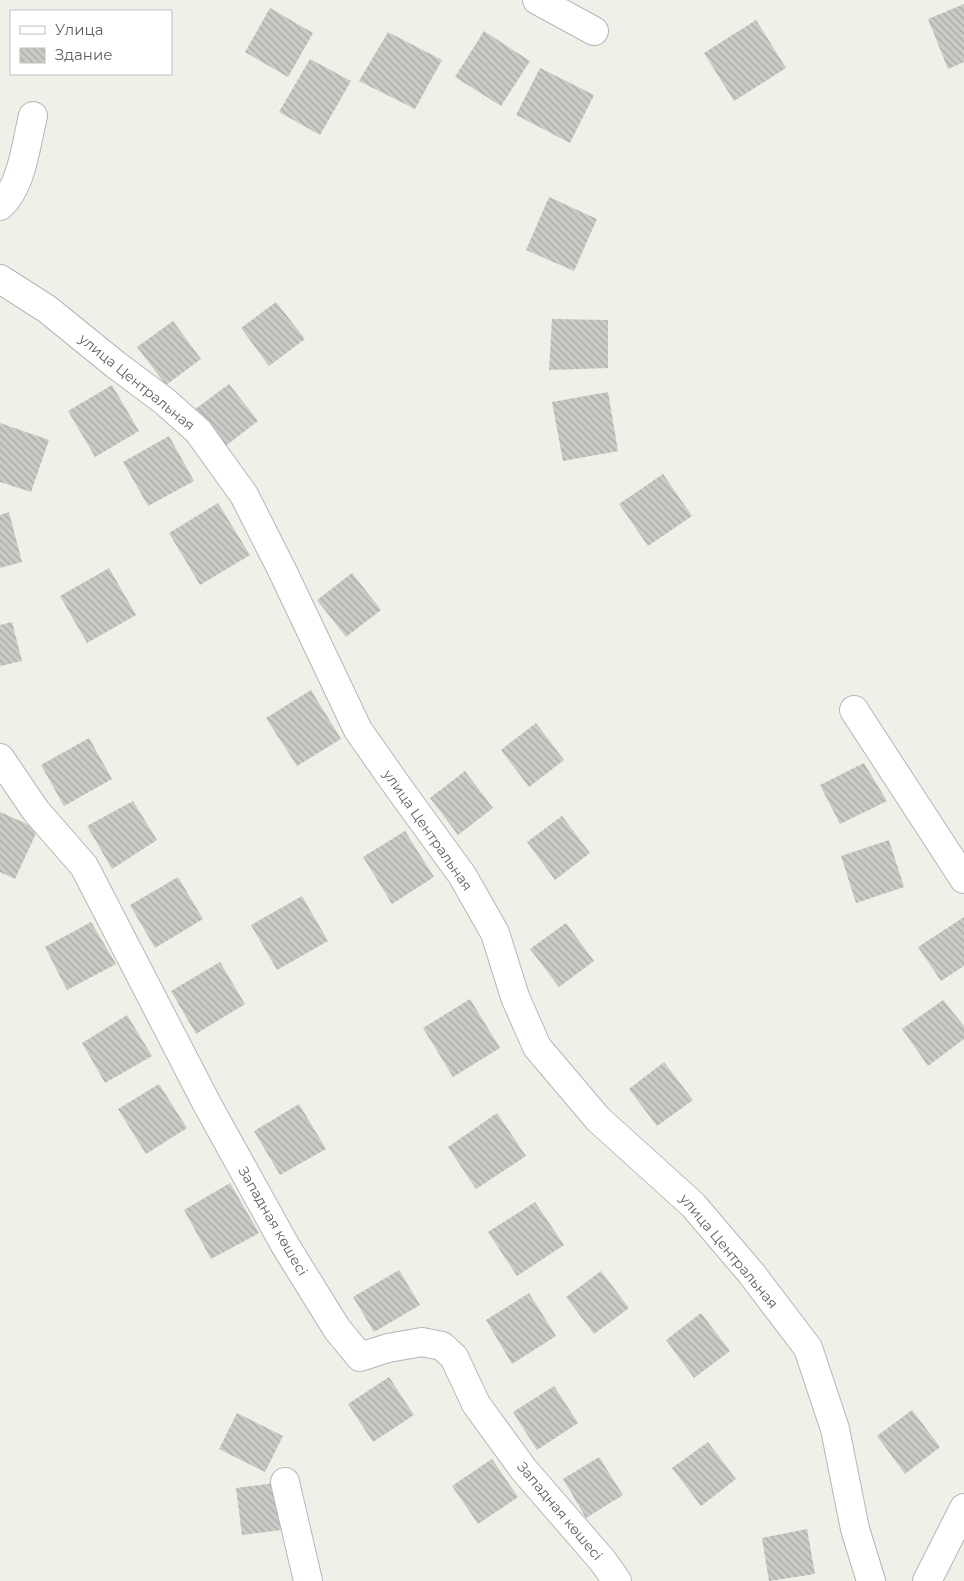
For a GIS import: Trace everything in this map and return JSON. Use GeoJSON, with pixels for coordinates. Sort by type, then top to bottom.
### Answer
{"type":"FeatureCollection","features":[{"type":"Feature","properties":{"kind":"street"},"geometry":{"type":"LineString","coordinates":[[537,0],[594,31]]}},
{"type":"Feature","properties":{"kind":"street"},"geometry":{"type":"LineString","coordinates":[[0,206],[8,199],[17,182],[33,116]]}},
{"type":"Feature","properties":{"kind":"street","name":"улица Центральная"},"geometry":{"type":"LineString","coordinates":[[0,279],[47,309],[163,400],[198,431],[244,496],[282,570],[358,730],[462,875],[495,933],[515,996],[538,1047],[598,1119],[693,1205],[751,1273],[808,1348],[835,1429],[855,1529],[871,1581]]}},
{"type":"Feature","properties":{"kind":"street"},"geometry":{"type":"LineString","coordinates":[[854,710],[964,880]]}},
{"type":"Feature","properties":{"kind":"street","name":"Западная көшесі"},"geometry":{"type":"LineString","coordinates":[[0,758],[36,811],[84,866],[216,1121],[284,1245],[338,1329],[360,1357],[388,1348],[422,1342],[442,1346],[454,1357],[476,1404],[524,1470],[602,1560],[616,1581]]}},
{"type":"Feature","properties":{"kind":"street"},"geometry":{"type":"LineString","coordinates":[[285,1482],[308,1581]]}},
{"type":"Feature","properties":{"kind":"street"},"geometry":{"type":"LineString","coordinates":[[926,1581],[964,1508]]}},
{"type":"Feature","properties":{"kind":"building"},"geometry":{"type":"Polygon","coordinates":[[[964,4],[964,62],[948,69],[928,19],[964,4]]]}},
{"type":"Feature","properties":{"kind":"building"},"geometry":{"type":"Polygon","coordinates":[[[270,8],[313,33],[288,77],[245,52],[270,8]]]}},
{"type":"Feature","properties":{"kind":"building"},"geometry":{"type":"Polygon","coordinates":[[[756,20],[786,68],[734,101],[704,53],[756,20]]]}},
{"type":"Feature","properties":{"kind":"building"},"geometry":{"type":"Polygon","coordinates":[[[484,31],[530,61],[501,106],[455,77],[484,31]]]}},
{"type":"Feature","properties":{"kind":"building"},"geometry":{"type":"Polygon","coordinates":[[[388,32],[442,60],[415,109],[359,81],[388,32]]]}},
{"type":"Feature","properties":{"kind":"building"},"geometry":{"type":"Polygon","coordinates":[[[310,59],[351,81],[320,135],[279,112],[310,59]]]}},
{"type":"Feature","properties":{"kind":"building"},"geometry":{"type":"Polygon","coordinates":[[[540,68],[594,95],[570,143],[516,115],[540,68]]]}},
{"type":"Feature","properties":{"kind":"building"},"geometry":{"type":"Polygon","coordinates":[[[549,197],[597,219],[574,271],[526,250],[549,197]]]}},
{"type":"Feature","properties":{"kind":"building"},"geometry":{"type":"Polygon","coordinates":[[[276,302],[305,339],[269,366],[241,328],[276,302]]]}},
{"type":"Feature","properties":{"kind":"building"},"geometry":{"type":"Polygon","coordinates":[[[552,319],[608,320],[608,368],[549,370],[552,319]]]}},
{"type":"Feature","properties":{"kind":"building"},"geometry":{"type":"Polygon","coordinates":[[[173,321],[201,359],[166,385],[137,347],[173,321]]]}},
{"type":"Feature","properties":{"kind":"building"},"geometry":{"type":"Polygon","coordinates":[[[229,384],[258,421],[223,448],[194,410],[229,384]]]}},
{"type":"Feature","properties":{"kind":"building"},"geometry":{"type":"Polygon","coordinates":[[[112,385],[139,431],[95,457],[68,411],[112,385]]]}},
{"type":"Feature","properties":{"kind":"building"},"geometry":{"type":"Polygon","coordinates":[[[608,392],[618,451],[563,461],[552,402],[608,392]]]}},
{"type":"Feature","properties":{"kind":"building"},"geometry":{"type":"Polygon","coordinates":[[[0,423],[49,440],[31,492],[0,482],[0,423]]]}},
{"type":"Feature","properties":{"kind":"building"},"geometry":{"type":"Polygon","coordinates":[[[169,436],[194,481],[148,506],[123,462],[169,436]]]}},
{"type":"Feature","properties":{"kind":"building"},"geometry":{"type":"Polygon","coordinates":[[[663,474],[692,516],[648,546],[619,504],[663,474]]]}},
{"type":"Feature","properties":{"kind":"building"},"geometry":{"type":"Polygon","coordinates":[[[218,503],[250,555],[200,585],[169,533],[218,503]]]}},
{"type":"Feature","properties":{"kind":"building"},"geometry":{"type":"Polygon","coordinates":[[[9,512],[22,562],[0,568],[0,515],[9,512]]]}},
{"type":"Feature","properties":{"kind":"building"},"geometry":{"type":"Polygon","coordinates":[[[109,568],[136,615],[87,643],[60,596],[109,568]]]}},
{"type":"Feature","properties":{"kind":"building"},"geometry":{"type":"Polygon","coordinates":[[[352,573],[381,610],[346,637],[317,600],[352,573]]]}},
{"type":"Feature","properties":{"kind":"building"},"geometry":{"type":"Polygon","coordinates":[[[12,622],[22,661],[0,666],[0,625],[12,622]]]}},
{"type":"Feature","properties":{"kind":"building"},"geometry":{"type":"Polygon","coordinates":[[[311,690],[341,739],[297,766],[266,718],[311,690]]]}},
{"type":"Feature","properties":{"kind":"building"},"geometry":{"type":"Polygon","coordinates":[[[536,723],[564,760],[529,787],[501,750],[536,723]]]}},
{"type":"Feature","properties":{"kind":"building"},"geometry":{"type":"Polygon","coordinates":[[[89,738],[112,779],[64,806],[41,765],[89,738]]]}},
{"type":"Feature","properties":{"kind":"building"},"geometry":{"type":"Polygon","coordinates":[[[864,763],[887,801],[840,824],[820,785],[864,763]]]}},
{"type":"Feature","properties":{"kind":"building"},"geometry":{"type":"Polygon","coordinates":[[[465,771],[493,808],[458,835],[430,798],[465,771]]]}},
{"type":"Feature","properties":{"kind":"building"},"geometry":{"type":"Polygon","coordinates":[[[133,801],[157,840],[112,869],[87,826],[133,801]]]}},
{"type":"Feature","properties":{"kind":"building"},"geometry":{"type":"Polygon","coordinates":[[[0,812],[38,829],[15,879],[0,872],[0,812]]]}},
{"type":"Feature","properties":{"kind":"building"},"geometry":{"type":"Polygon","coordinates":[[[562,816],[590,853],[555,880],[527,842],[562,816]]]}},
{"type":"Feature","properties":{"kind":"building"},"geometry":{"type":"Polygon","coordinates":[[[405,831],[434,877],[392,904],[363,857],[405,831]]]}},
{"type":"Feature","properties":{"kind":"building"},"geometry":{"type":"Polygon","coordinates":[[[889,840],[904,887],[856,903],[841,856],[889,840]]]}},
{"type":"Feature","properties":{"kind":"building"},"geometry":{"type":"Polygon","coordinates":[[[178,877],[203,919],[155,948],[130,905],[178,877]]]}},
{"type":"Feature","properties":{"kind":"building"},"geometry":{"type":"Polygon","coordinates":[[[302,896],[328,941],[277,970],[251,925],[302,896]]]}},
{"type":"Feature","properties":{"kind":"building"},"geometry":{"type":"Polygon","coordinates":[[[964,917],[964,966],[941,981],[918,947],[964,917]]]}},
{"type":"Feature","properties":{"kind":"building"},"geometry":{"type":"Polygon","coordinates":[[[91,922],[116,964],[67,990],[45,947],[91,922]]]}},
{"type":"Feature","properties":{"kind":"building"},"geometry":{"type":"Polygon","coordinates":[[[566,923],[594,961],[559,987],[530,949],[566,923]]]}},
{"type":"Feature","properties":{"kind":"building"},"geometry":{"type":"Polygon","coordinates":[[[220,962],[245,1004],[196,1034],[171,991],[220,962]]]}},
{"type":"Feature","properties":{"kind":"building"},"geometry":{"type":"Polygon","coordinates":[[[470,999],[500,1048],[453,1077],[423,1028],[470,999]]]}},
{"type":"Feature","properties":{"kind":"building"},"geometry":{"type":"Polygon","coordinates":[[[943,1000],[964,1026],[964,1039],[928,1066],[902,1029],[943,1000]]]}},
{"type":"Feature","properties":{"kind":"building"},"geometry":{"type":"Polygon","coordinates":[[[127,1015],[152,1056],[105,1083],[82,1043],[127,1015]]]}},
{"type":"Feature","properties":{"kind":"building"},"geometry":{"type":"Polygon","coordinates":[[[664,1062],[693,1100],[657,1126],[629,1089],[664,1062]]]}},
{"type":"Feature","properties":{"kind":"building"},"geometry":{"type":"Polygon","coordinates":[[[159,1084],[187,1128],[146,1154],[118,1109],[159,1084]]]}},
{"type":"Feature","properties":{"kind":"building"},"geometry":{"type":"Polygon","coordinates":[[[299,1104],[326,1149],[280,1175],[254,1131],[299,1104]]]}},
{"type":"Feature","properties":{"kind":"building"},"geometry":{"type":"Polygon","coordinates":[[[497,1113],[526,1156],[476,1189],[448,1147],[497,1113]]]}},
{"type":"Feature","properties":{"kind":"building"},"geometry":{"type":"Polygon","coordinates":[[[230,1183],[259,1233],[211,1259],[184,1210],[230,1183]]]}},
{"type":"Feature","properties":{"kind":"building"},"geometry":{"type":"Polygon","coordinates":[[[535,1202],[564,1245],[517,1276],[488,1232],[535,1202]]]}},
{"type":"Feature","properties":{"kind":"building"},"geometry":{"type":"Polygon","coordinates":[[[399,1270],[420,1305],[374,1332],[353,1297],[399,1270]]]}},
{"type":"Feature","properties":{"kind":"building"},"geometry":{"type":"Polygon","coordinates":[[[601,1271],[629,1308],[594,1334],[566,1297],[601,1271]]]}},
{"type":"Feature","properties":{"kind":"building"},"geometry":{"type":"Polygon","coordinates":[[[529,1293],[556,1336],[512,1364],[486,1320],[529,1293]]]}},
{"type":"Feature","properties":{"kind":"building"},"geometry":{"type":"Polygon","coordinates":[[[701,1313],[730,1351],[694,1378],[666,1340],[701,1313]]]}},
{"type":"Feature","properties":{"kind":"building"},"geometry":{"type":"Polygon","coordinates":[[[389,1377],[414,1415],[373,1442],[348,1404],[389,1377]]]}},
{"type":"Feature","properties":{"kind":"building"},"geometry":{"type":"Polygon","coordinates":[[[554,1386],[578,1423],[537,1450],[513,1412],[554,1386]]]}},
{"type":"Feature","properties":{"kind":"building"},"geometry":{"type":"Polygon","coordinates":[[[912,1410],[940,1447],[905,1474],[877,1436],[912,1410]]]}},
{"type":"Feature","properties":{"kind":"building"},"geometry":{"type":"Polygon","coordinates":[[[237,1413],[283,1436],[265,1472],[219,1449],[237,1413]]]}},
{"type":"Feature","properties":{"kind":"building"},"geometry":{"type":"Polygon","coordinates":[[[708,1442],[736,1479],[701,1506],[672,1468],[708,1442]]]}},
{"type":"Feature","properties":{"kind":"building"},"geometry":{"type":"Polygon","coordinates":[[[599,1457],[623,1495],[586,1518],[563,1479],[599,1457]]]}},
{"type":"Feature","properties":{"kind":"building"},"geometry":{"type":"Polygon","coordinates":[[[492,1459],[518,1497],[478,1524],[452,1486],[492,1459]]]}},
{"type":"Feature","properties":{"kind":"building"},"geometry":{"type":"Polygon","coordinates":[[[275,1483],[281,1530],[242,1535],[236,1488],[275,1483]]]}},
{"type":"Feature","properties":{"kind":"building"},"geometry":{"type":"Polygon","coordinates":[[[807,1529],[815,1574],[769,1581],[762,1538],[807,1529]]]}}]}
